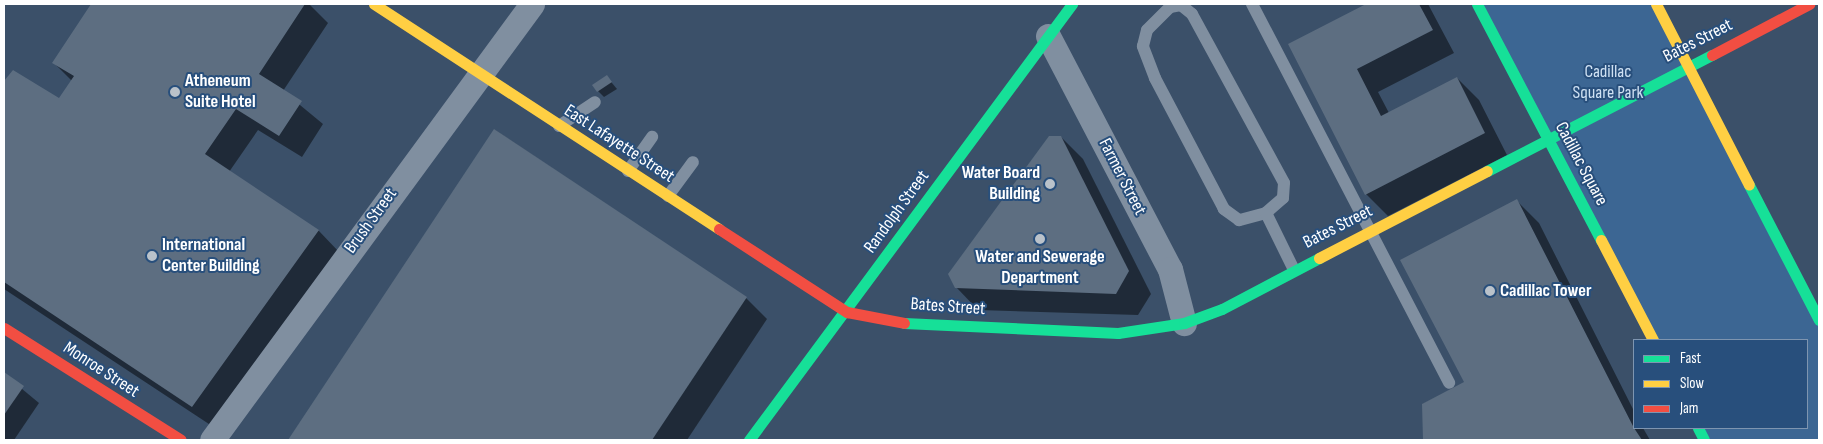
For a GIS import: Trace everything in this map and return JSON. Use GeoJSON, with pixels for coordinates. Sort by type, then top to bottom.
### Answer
{"type":"FeatureCollection","features":[{"type":"Feature","properties":{"kind":"street","name":"East Lafayette Street"},"geometry":{"type":"LineString","coordinates":[[374,4],[478,75],[847,312]]}},
{"type":"Feature","properties":{"kind":"street","name":"Brush Street"},"geometry":{"type":"LineString","coordinates":[[212,440],[478,75],[532,4]]}},
{"type":"Feature","properties":{"kind":"street","name":"Randolph Street"},"geometry":{"type":"LineString","coordinates":[[749,440],[847,312],[1072,4]]}},
{"type":"Feature","properties":{"kind":"street","name":"Cadillac Square"},"geometry":{"type":"LineString","coordinates":[[1477,4],[1652,339]]}},
{"type":"Feature","properties":{"kind":"street"},"geometry":{"type":"LineString","coordinates":[[1656,4],[1819,320]]}},
{"type":"Feature","properties":{"kind":"street","name":"Bates Street"},"geometry":{"type":"LineString","coordinates":[[847,312],[912,324],[1118,333],[1184,323],[1222,309],[1548,137],[1809,4]]}},
{"type":"Feature","properties":{"kind":"street","name":"Farmer Street"},"geometry":{"type":"LineString","coordinates":[[1048,36],[1170,269],[1184,323]]}},
{"type":"Feature","properties":{"kind":"street","name":"Monroe Street"},"geometry":{"type":"LineString","coordinates":[[4,328],[181,440]]}},
{"type":"Feature","properties":{"kind":"lane"},"geometry":{"type":"LineString","coordinates":[[1252,4],[1449,383]]}},
{"type":"Feature","properties":{"kind":"lane"},"geometry":{"type":"LineString","coordinates":[[1181,5],[1192,14],[1284,183],[1283,198],[1266,213],[1239,220],[1224,209],[1155,78],[1143,46],[1147,30],[1160,8],[1181,5]]}},
{"type":"Feature","properties":{"kind":"lane"},"geometry":{"type":"LineString","coordinates":[[559,126],[595,102]]}},
{"type":"Feature","properties":{"kind":"lane"},"geometry":{"type":"LineString","coordinates":[[628,171],[652,137]]}},
{"type":"Feature","properties":{"kind":"lane"},"geometry":{"type":"LineString","coordinates":[[668,196],[692,162]]}},
{"type":"Feature","properties":{"kind":"lane"},"geometry":{"type":"LineString","coordinates":[[1266,213],[1294,270]]}},
{"type":"Feature","properties":{"kind":"green space","name":"Cadillac Square Park"},"geometry":{"type":"Polygon","coordinates":[[[1477,4],[1656,4],[1819,320],[1819,440],[1705,440],[1699,429],[1808,429],[1808,339],[1652,339],[1477,4]]]}},
{"type":"Feature","properties":{"kind":"building","name":"International Center Building"},"geometry":{"type":"Polygon","coordinates":[[[91,4],[305,4],[259,74],[302,101],[279,136],[236,109],[205,154],[319,230],[192,407],[4,282],[4,81],[13,70],[59,98],[74,76],[52,63],[91,4]]]}},
{"type":"Feature","properties":{"kind":"building"},"geometry":{"type":"Polygon","coordinates":[[[1366,4],[1419,4],[1433,30],[1357,69],[1381,116],[1457,77],[1485,133],[1365,195],[1288,44],[1366,4]]]}},
{"type":"Feature","properties":{"kind":"building"},"geometry":{"type":"Polygon","coordinates":[[[607,75],[612,82],[597,92],[592,85],[607,75]]]}},
{"type":"Feature","properties":{"kind":"building"},"geometry":{"type":"Polygon","coordinates":[[[494,129],[747,297],[652,440],[288,440],[494,129]]]}},
{"type":"Feature","properties":{"kind":"building","name":"Water Board Building"},"geometry":{"type":"Polygon","coordinates":[[[1049,136],[1061,136],[1129,271],[1116,294],[955,288],[948,274],[1049,136]]]}},
{"type":"Feature","properties":{"kind":"building"},"geometry":{"type":"Polygon","coordinates":[[[1517,199],[1633,429],[1642,440],[1423,440],[1422,404],[1464,382],[1400,260],[1517,199]]]}},
{"type":"Feature","properties":{"kind":"building"},"geometry":{"type":"Polygon","coordinates":[[[4,372],[24,386],[4,415],[4,372]]]}},
{"type":"Feature","properties":{"kind":"traffic: fast"},"geometry":{"type":"LineString","coordinates":[[749,440],[1072,4]]}},
{"type":"Feature","properties":{"kind":"traffic: fast"},"geometry":{"type":"LineString","coordinates":[[1477,4],[1601,240]]}},
{"type":"Feature","properties":{"kind":"traffic: fast"},"geometry":{"type":"LineString","coordinates":[[1487,171],[1712,55]]}},
{"type":"Feature","properties":{"kind":"traffic: fast"},"geometry":{"type":"LineString","coordinates":[[1749,185],[1819,320]]}},
{"type":"Feature","properties":{"kind":"traffic: fast"},"geometry":{"type":"LineString","coordinates":[[904,323],[1118,333],[1184,323],[1222,309],[1319,258]]}},
{"type":"Feature","properties":{"kind":"traffic: fast"},"geometry":{"type":"LineString","coordinates":[[1698,429],[1704,440]]}},
{"type":"Feature","properties":{"kind":"traffic: slow"},"geometry":{"type":"LineString","coordinates":[[374,4],[719,229]]}},
{"type":"Feature","properties":{"kind":"traffic: slow"},"geometry":{"type":"LineString","coordinates":[[1656,4],[1749,185]]}},
{"type":"Feature","properties":{"kind":"traffic: slow"},"geometry":{"type":"LineString","coordinates":[[1319,258],[1487,171]]}},
{"type":"Feature","properties":{"kind":"traffic: slow"},"geometry":{"type":"LineString","coordinates":[[1601,240],[1652,339]]}},
{"type":"Feature","properties":{"kind":"traffic: jam"},"geometry":{"type":"LineString","coordinates":[[1712,55],[1809,4]]}},
{"type":"Feature","properties":{"kind":"traffic: jam"},"geometry":{"type":"LineString","coordinates":[[719,229],[847,312],[904,323]]}},
{"type":"Feature","properties":{"kind":"traffic: jam"},"geometry":{"type":"LineString","coordinates":[[4,328],[181,440]]}},
{"type":"Feature","properties":{"kind":"place","name":"Atheneum Suite Hotel"},"geometry":{"type":"Point","coordinates":[175,92]}},
{"type":"Feature","properties":{"kind":"place","name":"Water Board Building"},"geometry":{"type":"Point","coordinates":[1050,184]}},
{"type":"Feature","properties":{"kind":"place","name":"Water and Sewerage Department"},"geometry":{"type":"Point","coordinates":[1040,239]}},
{"type":"Feature","properties":{"kind":"place","name":"International Center Building"},"geometry":{"type":"Point","coordinates":[152,256]}},
{"type":"Feature","properties":{"kind":"place","name":"Cadillac Tower"},"geometry":{"type":"Point","coordinates":[1490,291]}}]}
